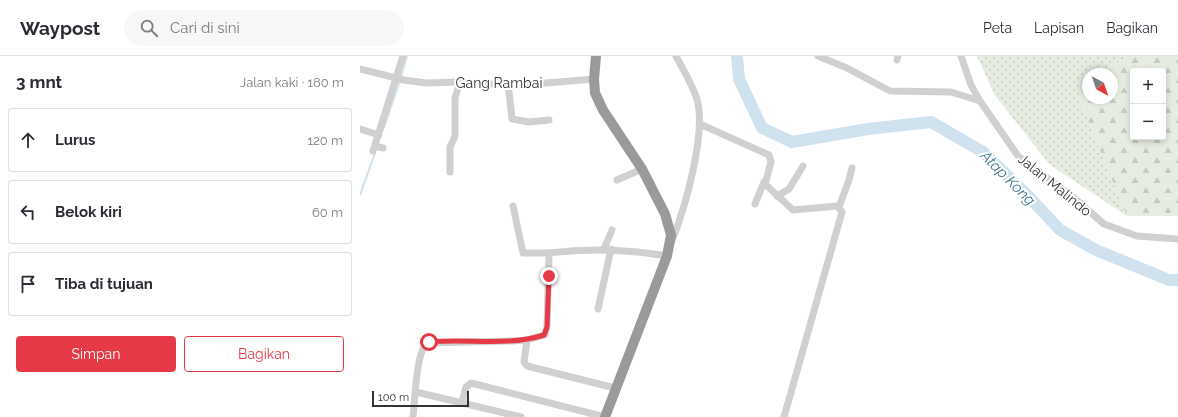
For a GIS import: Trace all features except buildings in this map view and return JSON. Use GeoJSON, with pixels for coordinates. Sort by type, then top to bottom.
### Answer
{"type":"FeatureCollection","features":[{"type":"Feature","properties":{"kind":"highway"},"geometry":{"type":"LineString","coordinates":[[596,56],[594,79],[598,100],[642,169],[665,214],[671,235],[667,256],[605,417]]}},
{"type":"Feature","properties":{"kind":"street"},"geometry":{"type":"LineString","coordinates":[[377,148],[378,134],[400,79],[403,56]]}},
{"type":"Feature","properties":{"kind":"street"},"geometry":{"type":"LineString","coordinates":[[670,245],[685,204],[700,124],[698,103],[692,86],[676,56]]}},
{"type":"Feature","properties":{"kind":"street"},"geometry":{"type":"LineString","coordinates":[[818,56],[848,68],[890,91],[951,92],[980,101]]}},
{"type":"Feature","properties":{"kind":"street","name":"Jalan Malindo"},"geometry":{"type":"LineString","coordinates":[[961,56],[971,85],[980,101],[1018,156],[1073,197],[1104,224],[1137,236],[1178,239]]}},
{"type":"Feature","properties":{"kind":"street","name":"Gang Rambai"},"geometry":{"type":"LineString","coordinates":[[360,69],[400,79],[426,83],[460,82],[480,84],[534,84],[594,79]]}},
{"type":"Feature","properties":{"kind":"street"},"geometry":{"type":"LineString","coordinates":[[450,172],[450,147],[455,136],[455,98],[460,82]]}},
{"type":"Feature","properties":{"kind":"street"},"geometry":{"type":"LineString","coordinates":[[508,84],[512,119],[528,122],[549,120]]}},
{"type":"Feature","properties":{"kind":"street"},"geometry":{"type":"LineString","coordinates":[[700,124],[769,156],[771,162],[755,204]]}},
{"type":"Feature","properties":{"kind":"street"},"geometry":{"type":"LineString","coordinates":[[360,129],[378,134]]}},
{"type":"Feature","properties":{"kind":"street"},"geometry":{"type":"LineString","coordinates":[[776,196],[789,189],[803,166]]}},
{"type":"Feature","properties":{"kind":"street"},"geometry":{"type":"LineString","coordinates":[[784,417],[842,216],[839,207],[852,168]]}},
{"type":"Feature","properties":{"kind":"street"},"geometry":{"type":"LineString","coordinates":[[617,180],[642,169]]}},
{"type":"Feature","properties":{"kind":"street"},"geometry":{"type":"LineString","coordinates":[[764,182],[776,196],[793,210],[839,207]]}},
{"type":"Feature","properties":{"kind":"street"},"geometry":{"type":"LineString","coordinates":[[514,206],[523,253],[549,253],[582,249],[607,249],[635,250],[667,256]]}},
{"type":"Feature","properties":{"kind":"street"},"geometry":{"type":"LineString","coordinates":[[598,309],[607,249],[612,230]]}},
{"type":"Feature","properties":{"kind":"street"},"geometry":{"type":"LineString","coordinates":[[413,417],[423,347],[427,343],[527,340],[546,333],[549,253]]}},
{"type":"Feature","properties":{"kind":"street"},"geometry":{"type":"LineString","coordinates":[[527,340],[524,362],[527,366],[615,388]]}},
{"type":"Feature","properties":{"kind":"street"},"geometry":{"type":"LineString","coordinates":[[462,402],[466,387],[471,383],[605,417]]}},
{"type":"Feature","properties":{"kind":"street"},"geometry":{"type":"LineString","coordinates":[[416,392],[521,417]]}},
{"type":"Feature","properties":{"kind":"green space"},"geometry":{"type":"Polygon","coordinates":[[[977,56],[1127,56],[1110,68],[1082,68],[1082,92],[1078,96],[1127,216],[1050,165],[994,94],[977,56]]]}},
{"type":"Feature","properties":{"kind":"green space"},"geometry":{"type":"Polygon","coordinates":[[[1127,56],[1178,56],[1178,216],[1127,216],[1078,96],[1082,92],[1082,104],[1118,104],[1118,68],[1110,68],[1127,56]]]}},
{"type":"Feature","properties":{"kind":"waterway"},"geometry":{"type":"LineString","coordinates":[[401,77],[407,56]]}},
{"type":"Feature","properties":{"kind":"waterway","name":"Atap Kong"},"geometry":{"type":"LineString","coordinates":[[737,56],[739,79],[762,128],[792,142],[868,129],[931,122],[983,152],[1060,230],[1096,250],[1169,280],[1178,280]]}},
{"type":"Feature","properties":{"kind":"waterway"},"geometry":{"type":"LineString","coordinates":[[383,130],[400,81]]}},
{"type":"Feature","properties":{"kind":"waterway"},"geometry":{"type":"LineString","coordinates":[[360,195],[375,153]]}},
{"type":"Feature","properties":{"kind":"route"},"geometry":{"type":"LineString","coordinates":[[429,342],[498,342],[524,340],[544,335],[547,327],[547,294],[549,276]]}}]}
